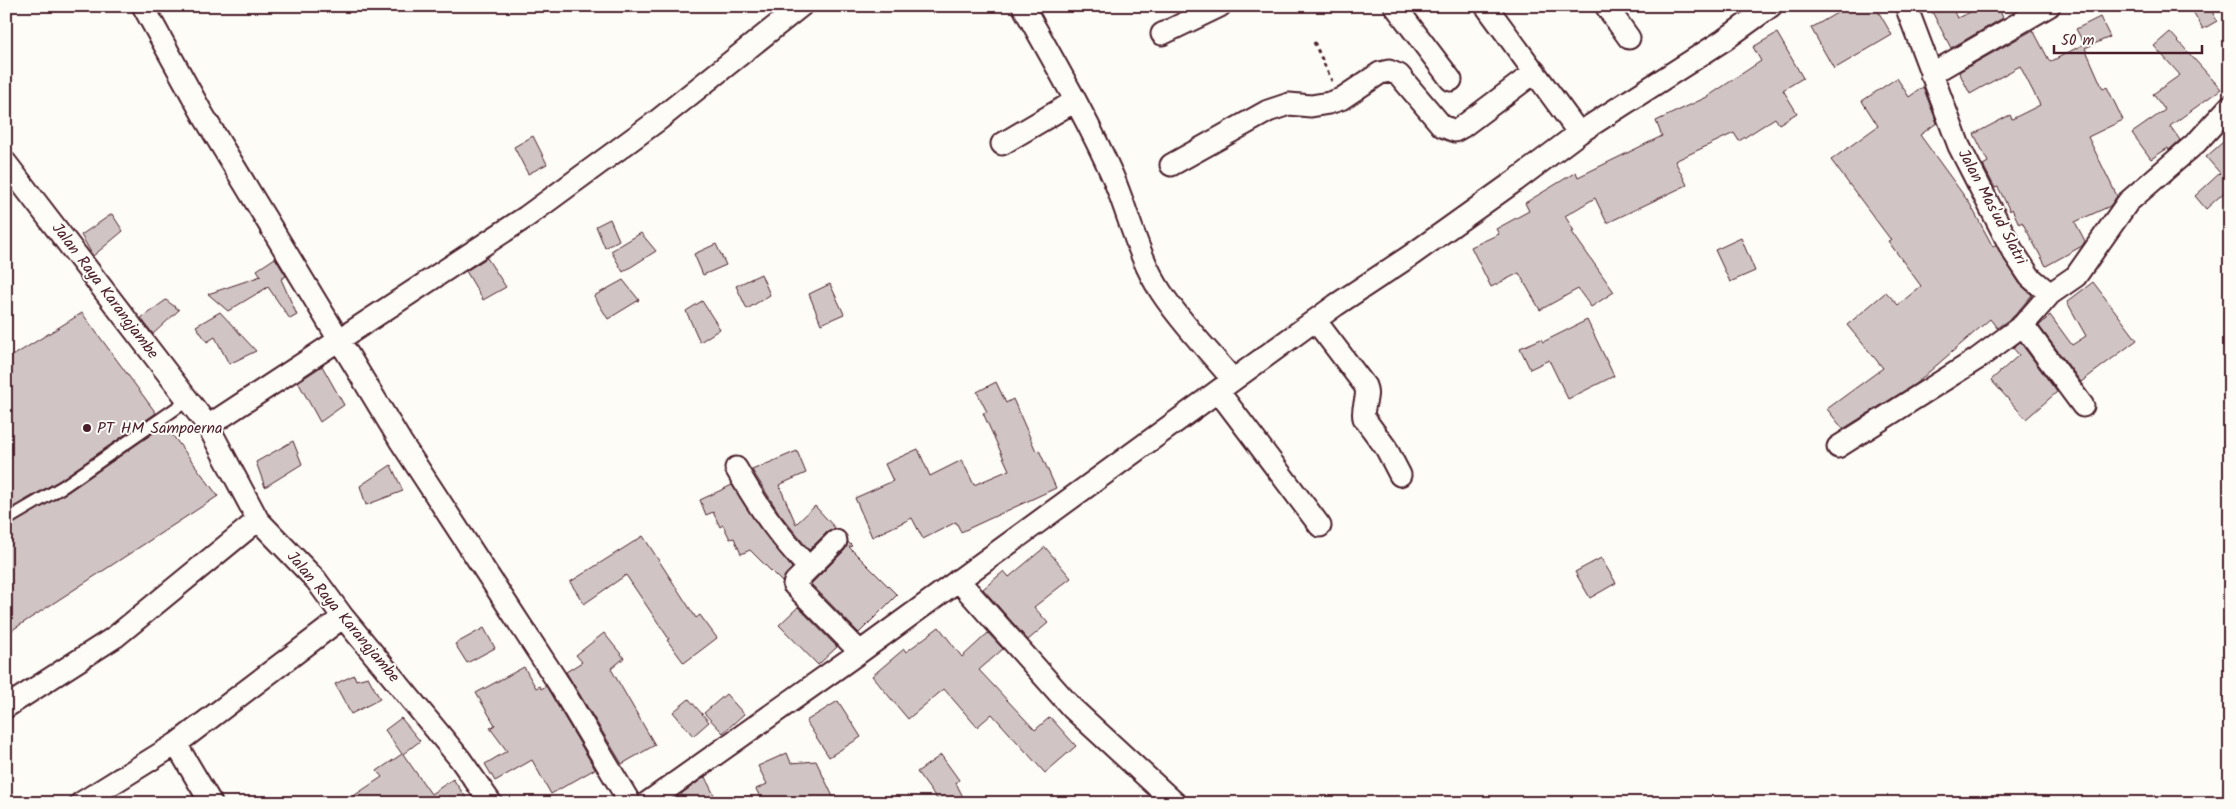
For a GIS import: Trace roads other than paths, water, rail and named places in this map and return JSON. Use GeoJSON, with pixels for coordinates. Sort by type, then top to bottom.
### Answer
{"type":"FeatureCollection","features":[{"type":"Feature","properties":{"kind":"street"},"geometry":{"type":"LineString","coordinates":[[143,6],[203,115],[401,442],[559,684],[630,803]]}},
{"type":"Feature","properties":{"kind":"street"},"geometry":{"type":"LineString","coordinates":[[208,426],[526,217],[657,120],[801,6]]}},
{"type":"Feature","properties":{"kind":"street"},"geometry":{"type":"LineString","coordinates":[[1023,6],[1110,170],[1146,266],[1161,292],[1320,526]]}},
{"type":"Feature","properties":{"kind":"street"},"geometry":{"type":"LineString","coordinates":[[1162,34],[1220,6]]}},
{"type":"Feature","properties":{"kind":"street"},"geometry":{"type":"LineString","coordinates":[[1395,6],[1451,80]]}},
{"type":"Feature","properties":{"kind":"street"},"geometry":{"type":"LineString","coordinates":[[1486,6],[1579,133]]}},
{"type":"Feature","properties":{"kind":"street"},"geometry":{"type":"LineString","coordinates":[[1606,6],[1629,38]]}},
{"type":"Feature","properties":{"kind":"street"},"geometry":{"type":"LineString","coordinates":[[647,803],[860,652],[1315,320],[1516,181],[1579,133],[1724,40],[1772,6]]}},
{"type":"Feature","properties":{"kind":"street","name":"Jalan Mas'ud Slatri"},"geometry":{"type":"LineString","coordinates":[[1906,6],[1960,146],[2012,250],[2030,277],[2050,294]]}},
{"type":"Feature","properties":{"kind":"street"},"geometry":{"type":"LineString","coordinates":[[1932,74],[2049,6]]}},
{"type":"Feature","properties":{"kind":"street"},"geometry":{"type":"LineString","coordinates":[[1171,165],[1268,111],[1289,104],[1311,106],[1341,99],[1380,73],[1389,71],[1399,75],[1442,126],[1455,131],[1462,128],[1535,72]]}},
{"type":"Feature","properties":{"kind":"street"},"geometry":{"type":"LineString","coordinates":[[1002,144],[1075,102]]}},
{"type":"Feature","properties":{"kind":"street"},"geometry":{"type":"LineString","coordinates":[[1838,447],[1977,359],[2023,326],[2050,294],[2076,276],[2128,202],[2197,142],[2230,106]]}},
{"type":"Feature","properties":{"kind":"street","name":"Jalan Raya Karangjambe"},"geometry":{"type":"LineString","coordinates":[[6,163],[208,426],[258,520],[316,580],[343,617],[460,759],[490,803]]}},
{"type":"Feature","properties":{"kind":"street"},"geometry":{"type":"LineString","coordinates":[[1315,320],[1365,386],[1367,396],[1363,413],[1364,418],[1386,448],[1400,475]]}},
{"type":"Feature","properties":{"kind":"street"},"geometry":{"type":"LineString","coordinates":[[2023,326],[2084,406]]}},
{"type":"Feature","properties":{"kind":"street"},"geometry":{"type":"LineString","coordinates":[[736,468],[761,511],[781,539],[809,568]]}},
{"type":"Feature","properties":{"kind":"street"},"geometry":{"type":"LineString","coordinates":[[6,707],[115,637],[258,520]]}},
{"type":"Feature","properties":{"kind":"street"},"geometry":{"type":"LineString","coordinates":[[836,541],[794,585],[860,652]]}},
{"type":"Feature","properties":{"kind":"street"},"geometry":{"type":"LineString","coordinates":[[958,580],[1072,708],[1175,803]]}},
{"type":"Feature","properties":{"kind":"street"},"geometry":{"type":"LineString","coordinates":[[81,803],[176,744],[343,617]]}},
{"type":"Feature","properties":{"kind":"street"},"geometry":{"type":"LineString","coordinates":[[176,744],[211,803]]}},
{"type":"Feature","properties":{"kind":"lane"},"geometry":{"type":"LineString","coordinates":[[6,520],[64,486],[188,400]]}},
{"type":"Feature","properties":{"kind":"place","name":"PT HM Sampoerna"},"geometry":{"type":"Point","coordinates":[87,428]}}]}
